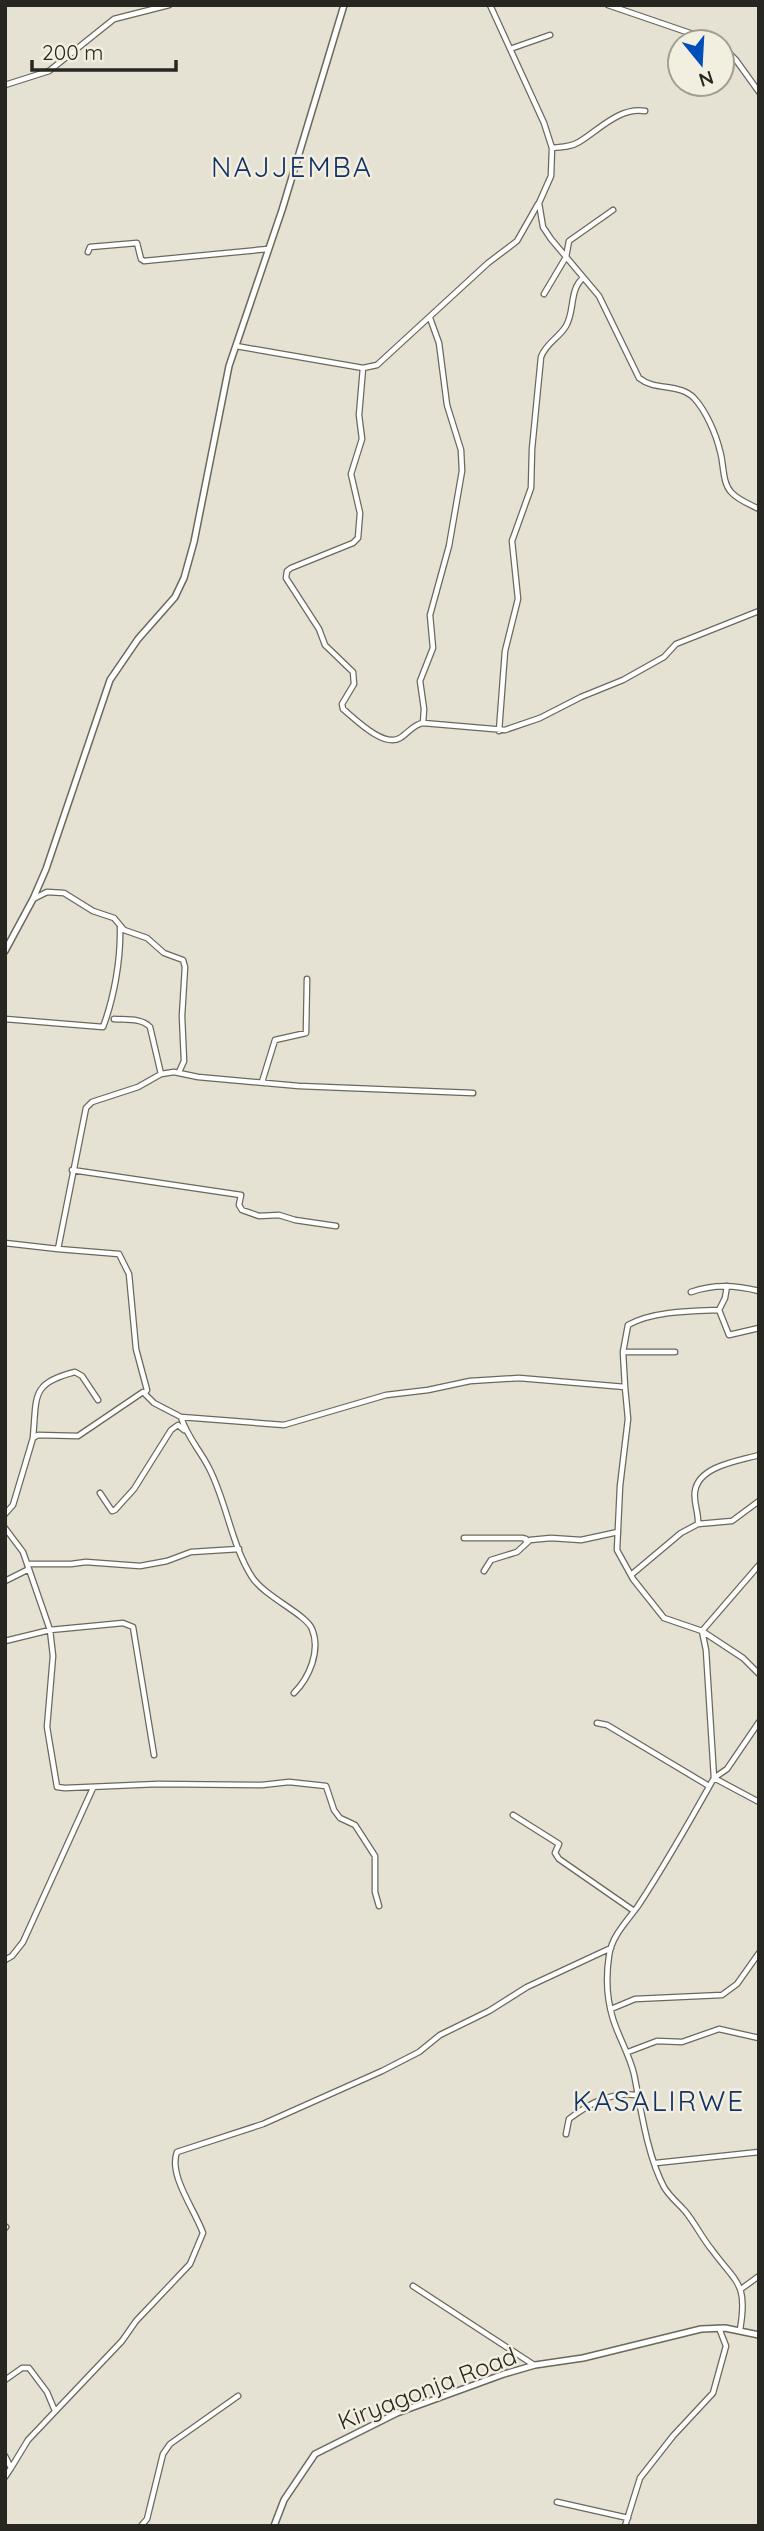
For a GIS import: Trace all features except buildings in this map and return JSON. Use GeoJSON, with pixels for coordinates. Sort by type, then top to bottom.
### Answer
{"type":"FeatureCollection","features":[{"type":"Feature","properties":{"kind":"street"},"geometry":{"type":"LineString","coordinates":[[5,85],[49,71],[114,19],[169,5]]}},
{"type":"Feature","properties":{"kind":"street"},"geometry":{"type":"LineString","coordinates":[[5,951],[33,899],[108,685],[138,639],[174,597],[184,578],[235,346],[344,5]]}},
{"type":"Feature","properties":{"kind":"street"},"geometry":{"type":"LineString","coordinates":[[235,346],[363,368],[374,366],[384,360],[488,263],[517,241],[551,176],[552,148],[544,123],[489,5]]}},
{"type":"Feature","properties":{"kind":"street"},"geometry":{"type":"LineString","coordinates":[[608,5],[675,28]]}},
{"type":"Feature","properties":{"kind":"street"},"geometry":{"type":"LineString","coordinates":[[510,49],[550,35]]}},
{"type":"Feature","properties":{"kind":"street"},"geometry":{"type":"LineString","coordinates":[[736,60],[759,92]]}},
{"type":"Feature","properties":{"kind":"street"},"geometry":{"type":"LineString","coordinates":[[552,148],[575,144],[600,126],[628,113],[645,111]]}},
{"type":"Feature","properties":{"kind":"street"},"geometry":{"type":"LineString","coordinates":[[539,203],[543,227],[599,296],[639,378],[651,385],[680,390],[693,398],[703,411],[719,448],[724,479],[730,491],[759,509]]}},
{"type":"Feature","properties":{"kind":"street"},"geometry":{"type":"LineString","coordinates":[[544,294],[566,257],[569,241],[613,209]]}},
{"type":"Feature","properties":{"kind":"street"},"geometry":{"type":"LineString","coordinates":[[88,252],[90,247],[137,243],[141,260],[144,261],[268,248]]}},
{"type":"Feature","properties":{"kind":"street"},"geometry":{"type":"LineString","coordinates":[[499,731],[505,651],[518,599],[512,541],[531,488],[540,363],[547,345],[566,327],[575,290],[583,278]]}},
{"type":"Feature","properties":{"kind":"street"},"geometry":{"type":"LineString","coordinates":[[423,723],[420,681],[433,648],[430,615],[449,545],[462,471],[461,450],[447,405],[439,343],[429,318]]}},
{"type":"Feature","properties":{"kind":"street"},"geometry":{"type":"LineString","coordinates":[[363,368],[359,415],[362,439],[351,474],[360,513],[358,538],[353,543],[291,568],[286,572],[286,578],[319,629],[326,645],[353,671],[354,684],[342,704],[343,709],[385,741],[397,740],[417,724],[423,723],[499,731],[540,718],[581,696],[623,680],[664,657],[676,644],[759,611]]}},
{"type":"Feature","properties":{"kind":"street"},"geometry":{"type":"LineString","coordinates":[[33,899],[47,892],[64,893],[93,911],[114,918],[120,926],[147,938],[164,953],[183,960],[184,1061],[178,1073]]}},
{"type":"Feature","properties":{"kind":"street"},"geometry":{"type":"LineString","coordinates":[[5,1019],[103,1027],[121,947],[120,926]]}},
{"type":"Feature","properties":{"kind":"street"},"geometry":{"type":"LineString","coordinates":[[262,1082],[275,1040],[306,1032],[307,979]]}},
{"type":"Feature","properties":{"kind":"street"},"geometry":{"type":"LineString","coordinates":[[114,1019],[139,1021],[150,1027],[160,1074]]}},
{"type":"Feature","properties":{"kind":"street"},"geometry":{"type":"LineString","coordinates":[[58,1249],[86,1108],[89,1104],[116,1093],[138,1087],[160,1074],[178,1073],[198,1077],[357,1089],[473,1093]]}},
{"type":"Feature","properties":{"kind":"street"},"geometry":{"type":"LineString","coordinates":[[72,1170],[241,1195],[239,1205],[242,1210],[259,1216],[279,1215],[336,1226]]}},
{"type":"Feature","properties":{"kind":"street"},"geometry":{"type":"LineString","coordinates":[[5,1243],[119,1254],[129,1274],[136,1349],[147,1390],[145,1393]]}},
{"type":"Feature","properties":{"kind":"street"},"geometry":{"type":"LineString","coordinates":[[691,1292],[707,1286],[759,1291]]}},
{"type":"Feature","properties":{"kind":"street"},"geometry":{"type":"LineString","coordinates":[[727,1286],[719,1310],[729,1335],[759,1328]]}},
{"type":"Feature","properties":{"kind":"street"},"geometry":{"type":"LineString","coordinates":[[719,1310],[691,1311],[636,1321],[628,1325],[623,1352],[628,1419],[620,1486],[617,1550],[631,1575],[664,1618],[702,1631],[743,1658],[759,1674]]}},
{"type":"Feature","properties":{"kind":"street"},"geometry":{"type":"LineString","coordinates":[[623,1352],[675,1352]]}},
{"type":"Feature","properties":{"kind":"street"},"geometry":{"type":"LineString","coordinates":[[5,1514],[13,1505],[33,1438],[40,1388],[47,1382],[75,1372],[82,1376],[98,1400]]}},
{"type":"Feature","properties":{"kind":"street"},"geometry":{"type":"LineString","coordinates":[[145,1393],[154,1403],[181,1417],[284,1425],[386,1395],[498,1378],[625,1387]]}},
{"type":"Feature","properties":{"kind":"street"},"geometry":{"type":"LineString","coordinates":[[33,1438],[38,1435],[78,1436],[132,1398],[145,1393]]}},
{"type":"Feature","properties":{"kind":"street"},"geometry":{"type":"LineString","coordinates":[[181,1417],[185,1431]]}},
{"type":"Feature","properties":{"kind":"street"},"geometry":{"type":"LineString","coordinates":[[100,1493],[112,1511],[116,1510],[134,1489],[171,1430],[178,1425],[185,1431],[210,1469],[252,1578],[261,1588],[306,1620],[312,1629],[312,1663],[304,1683],[294,1693]]}},
{"type":"Feature","properties":{"kind":"street"},"geometry":{"type":"LineString","coordinates":[[698,1524],[694,1492],[697,1484],[711,1468],[759,1455]]}},
{"type":"Feature","properties":{"kind":"street"},"geometry":{"type":"LineString","coordinates":[[631,1575],[681,1532],[698,1524],[732,1521],[759,1502]]}},
{"type":"Feature","properties":{"kind":"street"},"geometry":{"type":"LineString","coordinates":[[5,1528],[17,1543],[28,1567],[50,1630],[53,1656],[47,1727],[55,1783],[60,1788],[158,1784],[262,1785],[289,1782],[326,1786],[334,1810],[340,1818],[355,1825],[375,1856],[375,1892],[380,1906]]}},
{"type":"Feature","properties":{"kind":"street"},"geometry":{"type":"LineString","coordinates":[[484,1571],[491,1560],[517,1552],[530,1540],[551,1538],[581,1541],[618,1532]]}},
{"type":"Feature","properties":{"kind":"street"},"geometry":{"type":"LineString","coordinates":[[464,1538],[522,1538],[526,1539],[526,1543]]}},
{"type":"Feature","properties":{"kind":"street"},"geometry":{"type":"LineString","coordinates":[[5,1581],[28,1567],[86,1562],[140,1566],[167,1561],[191,1552],[239,1549]]}},
{"type":"Feature","properties":{"kind":"street"},"geometry":{"type":"LineString","coordinates":[[702,1631],[759,1565]]}},
{"type":"Feature","properties":{"kind":"street"},"geometry":{"type":"LineString","coordinates":[[5,1641],[50,1630],[123,1623],[134,1627],[154,1755]]}},
{"type":"Feature","properties":{"kind":"street"},"geometry":{"type":"LineString","coordinates":[[702,1631],[706,1650],[714,1778]]}},
{"type":"Feature","properties":{"kind":"street"},"geometry":{"type":"LineString","coordinates":[[740,2330],[743,2310],[741,2289],[729,2269],[666,2190],[637,2095],[628,2052],[613,2021],[608,1996],[611,1948],[714,1778],[727,1769],[759,1722]]}},
{"type":"Feature","properties":{"kind":"street"},"geometry":{"type":"LineString","coordinates":[[597,1723],[607,1725],[709,1786]]}},
{"type":"Feature","properties":{"kind":"street"},"geometry":{"type":"LineString","coordinates":[[714,1778],[759,1802]]}},
{"type":"Feature","properties":{"kind":"street"},"geometry":{"type":"LineString","coordinates":[[5,1960],[12,1956],[23,1942],[93,1788]]}},
{"type":"Feature","properties":{"kind":"street"},"geometry":{"type":"LineString","coordinates":[[513,1815],[559,1844],[555,1853],[559,1859],[634,1911]]}},
{"type":"Feature","properties":{"kind":"street"},"geometry":{"type":"LineString","coordinates":[[5,2477],[28,2440],[122,2341],[136,2321],[190,2264],[204,2233],[176,2172],[177,2152],[264,2124],[405,2061],[440,2035],[498,2007],[522,1990],[611,1948]]}},
{"type":"Feature","properties":{"kind":"street"},"geometry":{"type":"LineString","coordinates":[[611,2009],[635,1998],[722,1994],[737,1984],[759,1953]]}},
{"type":"Feature","properties":{"kind":"street"},"geometry":{"type":"LineString","coordinates":[[628,2052],[657,2041],[682,2042],[719,2029],[759,2038]]}},
{"type":"Feature","properties":{"kind":"street"},"geometry":{"type":"LineString","coordinates":[[566,2134],[569,2119],[583,2108],[611,2096],[637,2095]]}},
{"type":"Feature","properties":{"kind":"street"},"geometry":{"type":"LineString","coordinates":[[656,2163],[759,2152]]}},
{"type":"Feature","properties":{"kind":"street"},"geometry":{"type":"LineString","coordinates":[[741,2289],[759,2276]]}},
{"type":"Feature","properties":{"kind":"street"},"geometry":{"type":"LineString","coordinates":[[413,2286],[535,2365]]}},
{"type":"Feature","properties":{"kind":"street"},"geometry":{"type":"LineString","coordinates":[[625,2526],[640,2478],[673,2436],[713,2393],[726,2346],[719,2328]]}},
{"type":"Feature","properties":{"kind":"street","name":"Kiryagonja Road"},"geometry":{"type":"LineString","coordinates":[[274,2526],[284,2500],[318,2451],[397,2413],[535,2365],[583,2358],[670,2336],[719,2328],[759,2335]]}},
{"type":"Feature","properties":{"kind":"street"},"geometry":{"type":"LineString","coordinates":[[5,2379],[22,2368],[29,2368],[47,2392],[55,2411]]}},
{"type":"Feature","properties":{"kind":"street"},"geometry":{"type":"LineString","coordinates":[[141,2526],[147,2519],[163,2454],[170,2444],[238,2396]]}},
{"type":"Feature","properties":{"kind":"street"},"geometry":{"type":"LineString","coordinates":[[5,2456],[11,2468]]}},
{"type":"Feature","properties":{"kind":"street"},"geometry":{"type":"LineString","coordinates":[[557,2502],[628,2518]]}},
{"type":"Feature","properties":{"kind":"district","name":"NAJJEMBA"},"geometry":{"type":"Point","coordinates":[292,166]}},
{"type":"Feature","properties":{"kind":"district","name":"KASALIRWE"},"geometry":{"type":"Point","coordinates":[659,2100]}}]}
